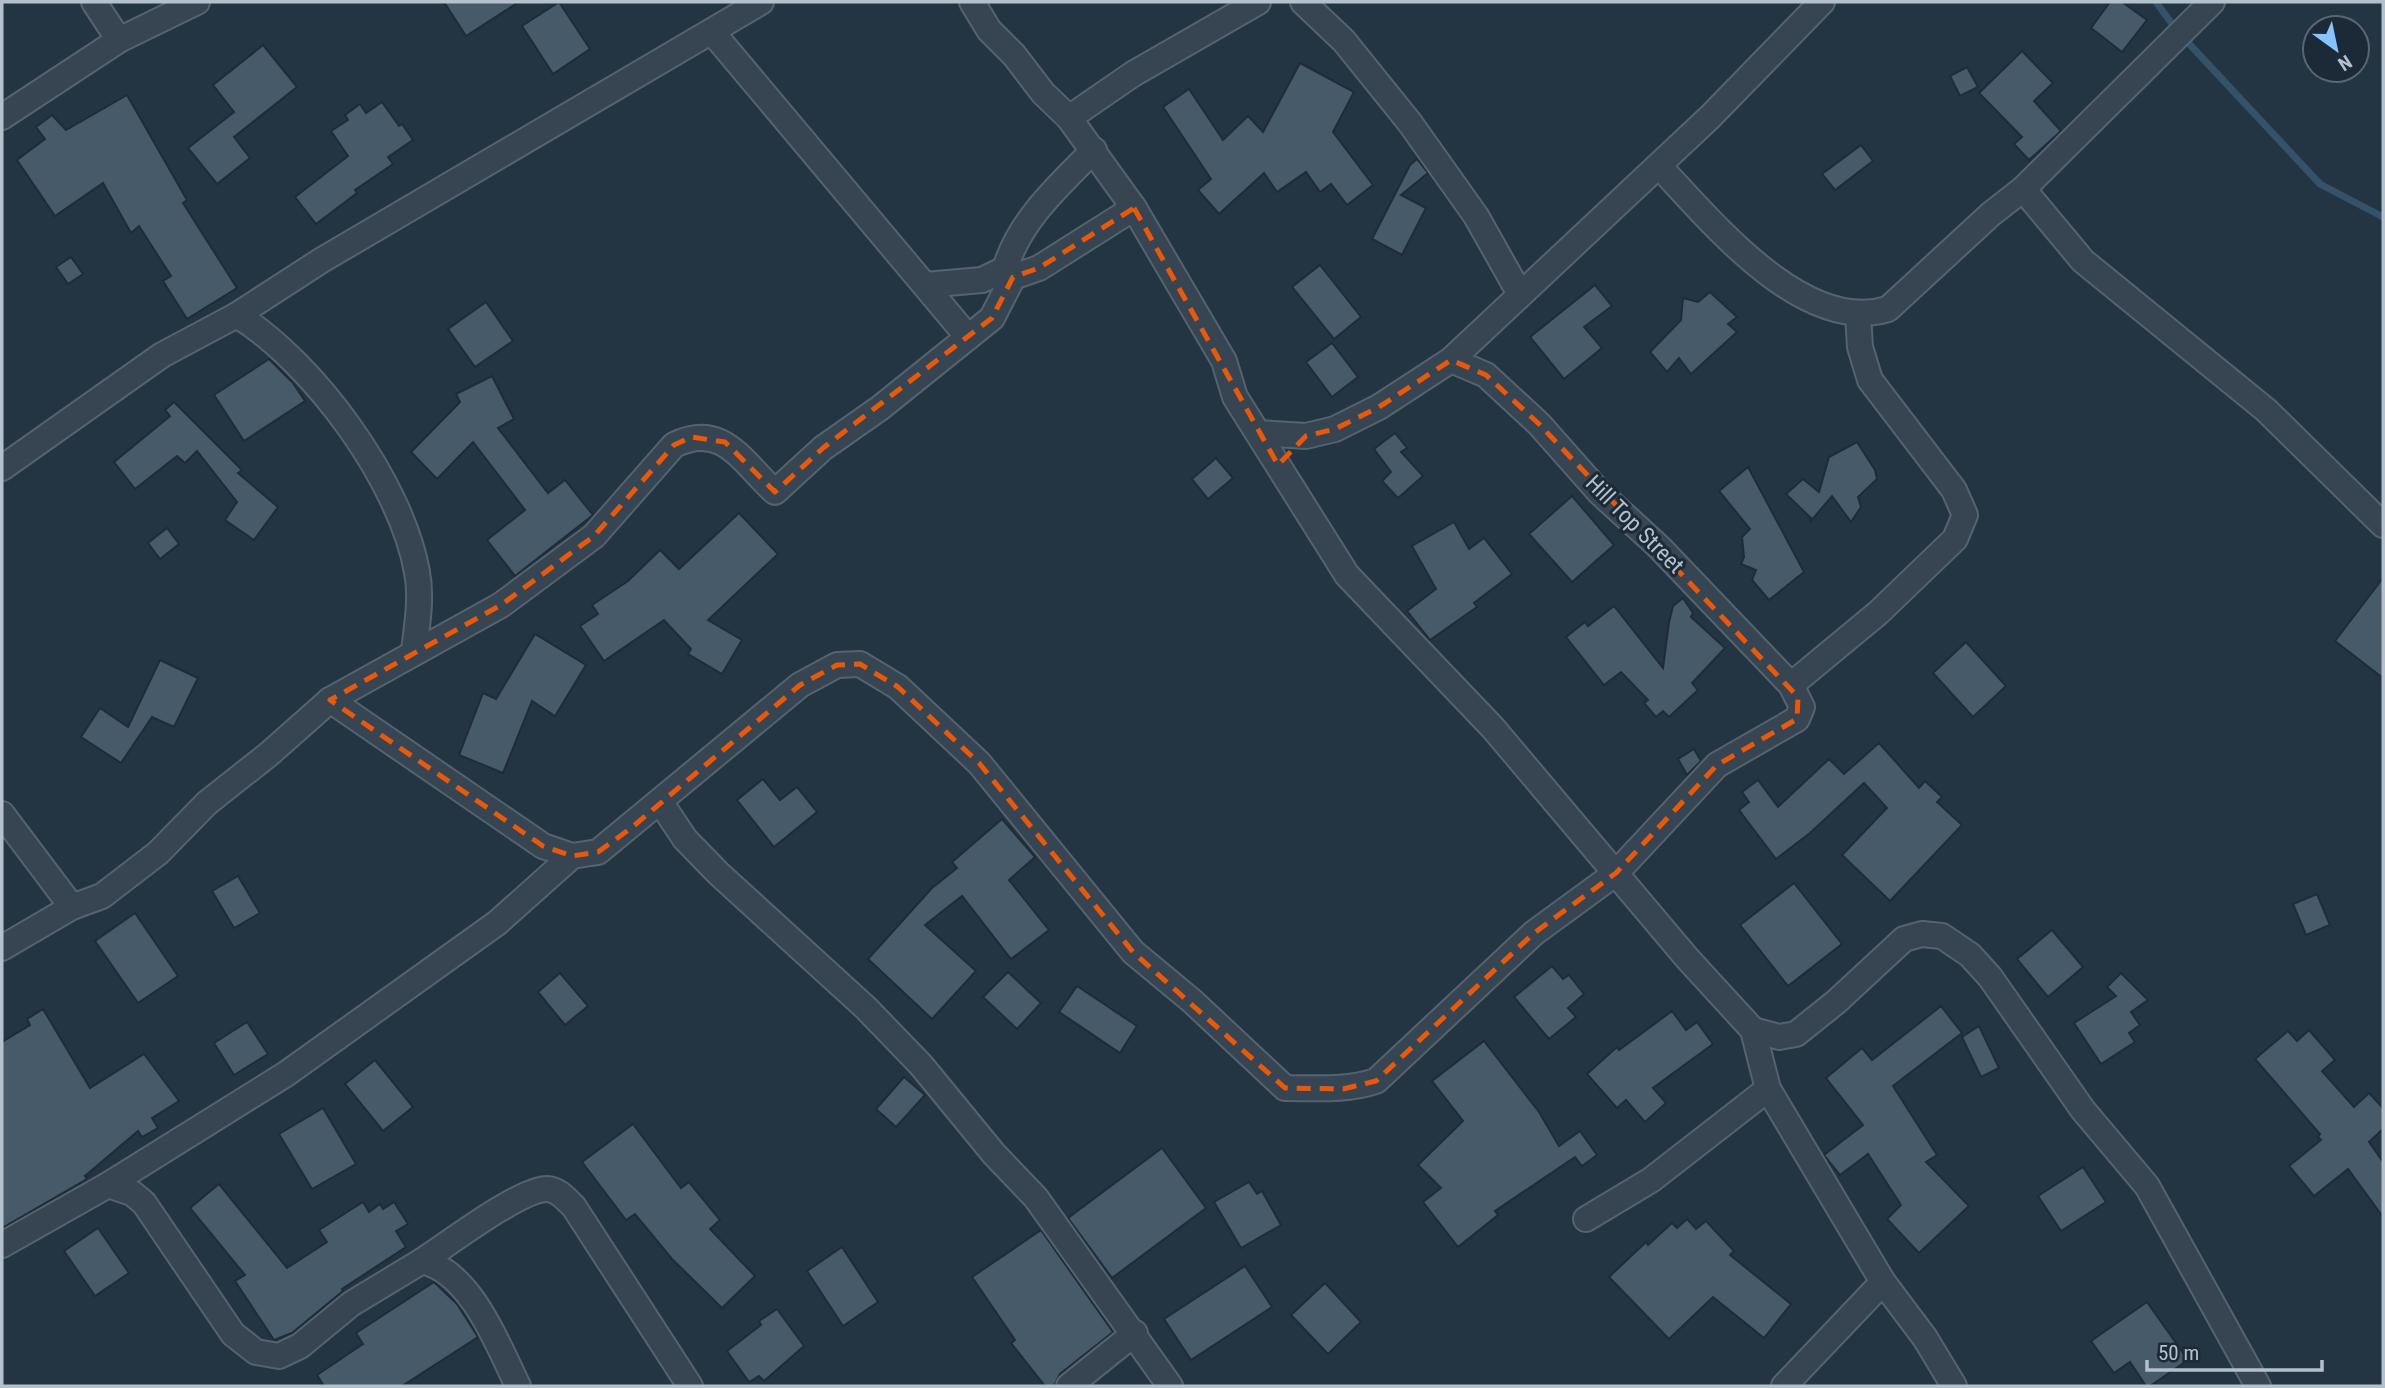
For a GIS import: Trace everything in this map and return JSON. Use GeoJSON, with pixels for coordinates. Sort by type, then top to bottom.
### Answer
{"type":"FeatureCollection","features":[{"type":"Feature","properties":{"kind":"street"},"geometry":{"type":"LineString","coordinates":[[94,2],[119,40]]}},
{"type":"Feature","properties":{"kind":"street"},"geometry":{"type":"LineString","coordinates":[[2,117],[119,40],[197,2]]}},
{"type":"Feature","properties":{"kind":"street"},"geometry":{"type":"LineString","coordinates":[[2,468],[162,355],[237,315],[323,260],[713,33],[761,2]]}},
{"type":"Feature","properties":{"kind":"street"},"geometry":{"type":"LineString","coordinates":[[972,2],[989,30],[1014,55],[1042,93],[1069,118],[1134,208],[1224,361],[1235,397],[1347,575],[1493,728],[1753,1030],[1768,1089],[1883,1282],[1925,1338],[1954,1386]]}},
{"type":"Feature","properties":{"kind":"street"},"geometry":{"type":"LineString","coordinates":[[1069,118],[1133,74],[1258,2]]}},
{"type":"Feature","properties":{"kind":"street"},"geometry":{"type":"LineString","coordinates":[[1303,2],[1344,41],[1410,123],[1476,216],[1520,295]]}},
{"type":"Feature","properties":{"kind":"street"},"geometry":{"type":"LineString","coordinates":[[1258,433],[1306,436],[1335,429],[1379,407],[1451,360],[1659,166],[1822,2]]}},
{"type":"Feature","properties":{"kind":"street"},"geometry":{"type":"LineString","coordinates":[[1659,166],[1750,261],[1777,280],[1829,307],[1858,314],[1888,309],[1992,214],[2023,190],[2212,2]]}},
{"type":"Feature","properties":{"kind":"street"},"geometry":{"type":"LineString","coordinates":[[713,33],[968,337]]}},
{"type":"Feature","properties":{"kind":"street"},"geometry":{"type":"LineString","coordinates":[[2,948],[72,907],[102,896],[158,853],[207,803],[269,754],[330,700],[501,605],[594,536],[674,445],[691,437],[725,442],[775,492],[823,448],[880,408],[992,318],[1009,273],[1011,248],[1038,208],[1094,150]]}},
{"type":"Feature","properties":{"kind":"street"},"geometry":{"type":"LineString","coordinates":[[2023,190],[2083,261],[2266,411],[2383,524]]}},
{"type":"Feature","properties":{"kind":"street"},"geometry":{"type":"LineString","coordinates":[[925,285],[982,279],[1039,268],[1134,208]]}},
{"type":"Feature","properties":{"kind":"street"},"geometry":{"type":"LineString","coordinates":[[1791,685],[1878,613],[1955,539],[1965,515],[1954,490],[1871,380],[1860,348],[1858,314]]}},
{"type":"Feature","properties":{"kind":"street"},"geometry":{"type":"LineString","coordinates":[[237,315],[257,327],[294,359],[324,394],[385,481],[397,505],[417,571],[419,603],[414,651]]}},
{"type":"Feature","properties":{"kind":"street","name":"Hill Top Street"},"geometry":{"type":"LineString","coordinates":[[1451,360],[1486,375],[1539,424],[1600,493],[1659,547],[1791,685],[1802,707],[1797,719],[1717,765],[1616,873]]}},
{"type":"Feature","properties":{"kind":"street"},"geometry":{"type":"LineString","coordinates":[[1278,465],[1306,436]]}},
{"type":"Feature","properties":{"kind":"street"},"geometry":{"type":"LineString","coordinates":[[330,700],[543,846],[572,856],[598,852],[661,803],[800,685],[837,665],[860,664],[898,687],[979,763],[1133,952],[1192,1001],[1285,1088],[1343,1089],[1376,1081],[1534,933],[1616,873]]}},
{"type":"Feature","properties":{"kind":"street"},"geometry":{"type":"LineString","coordinates":[[661,803],[685,839],[718,873],[866,1008],[921,1065],[994,1154],[1036,1198],[1135,1333],[1170,1386]]}},
{"type":"Feature","properties":{"kind":"street"},"geometry":{"type":"LineString","coordinates":[[2,814],[72,907]]}},
{"type":"Feature","properties":{"kind":"street"},"geometry":{"type":"LineString","coordinates":[[2,1245],[108,1185],[286,1074],[438,968],[497,923],[572,856]]}},
{"type":"Feature","properties":{"kind":"street"},"geometry":{"type":"LineString","coordinates":[[1753,1030],[1779,1037],[1796,1034],[1836,1002],[1904,939],[1922,934],[1942,936],[1952,942],[1970,955],[1990,977],[2083,1110],[2147,1186],[2251,1381]]}},
{"type":"Feature","properties":{"kind":"street"},"geometry":{"type":"LineString","coordinates":[[1587,1219],[1651,1180],[1768,1089]]}},
{"type":"Feature","properties":{"kind":"street"},"geometry":{"type":"LineString","coordinates":[[108,1185],[132,1193],[144,1203],[233,1334],[256,1352],[279,1356],[300,1346],[351,1304],[527,1195],[547,1189],[560,1194],[574,1207],[690,1386]]}},
{"type":"Feature","properties":{"kind":"street"},"geometry":{"type":"LineString","coordinates":[[422,1262],[437,1265],[453,1276],[466,1290],[488,1325],[518,1386]]}},
{"type":"Feature","properties":{"kind":"street"},"geometry":{"type":"LineString","coordinates":[[1784,1386],[1883,1282]]}},
{"type":"Feature","properties":{"kind":"street"},"geometry":{"type":"LineString","coordinates":[[1069,1386],[1135,1333]]}},
{"type":"Feature","properties":{"kind":"highlighted area"},"geometry":{"type":"Polygon","coordinates":[[[1134,208],[1278,465],[1306,436],[1335,429],[1379,407],[1451,360],[1486,375],[1539,424],[1798,697],[1797,719],[1717,765],[1616,873],[1534,933],[1376,1081],[1343,1089],[1285,1088],[1133,952],[979,763],[898,687],[860,664],[837,665],[800,685],[630,829],[598,852],[572,856],[543,846],[330,700],[501,605],[594,536],[674,445],[691,437],[725,442],[775,492],[823,448],[992,318],[1013,277],[1039,268],[1134,208]]]}},
{"type":"Feature","properties":{"kind":"building"},"geometry":{"type":"Polygon","coordinates":[[[444,2],[519,2],[466,36],[444,2]]]}},
{"type":"Feature","properties":{"kind":"building"},"geometry":{"type":"Polygon","coordinates":[[[559,2],[590,49],[553,74],[522,26],[559,2]]]}},
{"type":"Feature","properties":{"kind":"building"},"geometry":{"type":"Polygon","coordinates":[[[2110,2],[2122,2],[2147,20],[2122,52],[2091,28],[2110,2]]]}},
{"type":"Feature","properties":{"kind":"building"},"geometry":{"type":"Polygon","coordinates":[[[263,45],[297,87],[234,137],[250,158],[217,184],[188,148],[234,112],[213,85],[263,45]]]}},
{"type":"Feature","properties":{"kind":"building"},"geometry":{"type":"Polygon","coordinates":[[[2022,51],[2053,83],[2034,101],[2061,131],[2029,160],[2014,144],[2022,137],[1979,93],[2022,51]]]}},
{"type":"Feature","properties":{"kind":"building"},"geometry":{"type":"Polygon","coordinates":[[[1300,63],[1354,92],[1333,132],[1373,185],[1347,205],[1331,184],[1320,192],[1306,172],[1277,192],[1264,173],[1219,214],[1198,190],[1211,179],[1163,107],[1189,89],[1223,140],[1248,116],[1263,132],[1300,63]]]}},
{"type":"Feature","properties":{"kind":"building"},"geometry":{"type":"Polygon","coordinates":[[[1967,67],[1978,87],[1960,96],[1950,76],[1967,67]]]}},
{"type":"Feature","properties":{"kind":"building"},"geometry":{"type":"Polygon","coordinates":[[[127,95],[187,200],[183,203],[237,288],[187,319],[163,281],[171,276],[139,226],[131,233],[103,183],[55,216],[17,160],[45,139],[36,127],[52,115],[66,130],[127,95]]]}},
{"type":"Feature","properties":{"kind":"building"},"geometry":{"type":"Polygon","coordinates":[[[382,102],[413,140],[388,157],[393,164],[355,190],[357,193],[316,224],[295,197],[348,156],[331,131],[348,120],[345,115],[360,104],[366,113],[382,102]]]}},
{"type":"Feature","properties":{"kind":"building"},"geometry":{"type":"Polygon","coordinates":[[[1861,145],[1873,161],[1835,190],[1822,174],[1861,145]]]}},
{"type":"Feature","properties":{"kind":"building"},"geometry":{"type":"Polygon","coordinates":[[[1417,159],[1428,173],[1401,195],[1426,208],[1402,255],[1372,239],[1410,165],[1417,159]]]}},
{"type":"Feature","properties":{"kind":"building"},"geometry":{"type":"Polygon","coordinates":[[[71,257],[83,274],[68,284],[56,267],[71,257]]]}},
{"type":"Feature","properties":{"kind":"building"},"geometry":{"type":"Polygon","coordinates":[[[1320,265],[1361,317],[1334,339],[1292,287],[1320,265]]]}},
{"type":"Feature","properties":{"kind":"building"},"geometry":{"type":"Polygon","coordinates":[[[1595,285],[1612,306],[1584,327],[1602,348],[1564,379],[1530,337],[1595,285]]]}},
{"type":"Feature","properties":{"kind":"building"},"geometry":{"type":"Polygon","coordinates":[[[1710,292],[1737,317],[1728,324],[1737,332],[1691,374],[1679,358],[1667,372],[1650,352],[1681,320],[1683,298],[1698,302],[1710,292]]]}},
{"type":"Feature","properties":{"kind":"building"},"geometry":{"type":"Polygon","coordinates":[[[486,302],[513,341],[475,367],[448,329],[486,302]]]}},
{"type":"Feature","properties":{"kind":"building"},"geometry":{"type":"Polygon","coordinates":[[[1332,343],[1358,377],[1332,397],[1306,362],[1332,343]]]}},
{"type":"Feature","properties":{"kind":"building"},"geometry":{"type":"Polygon","coordinates":[[[269,359],[293,383],[305,401],[244,441],[214,395],[269,359]]]}},
{"type":"Feature","properties":{"kind":"building"},"geometry":{"type":"Polygon","coordinates":[[[492,376],[514,419],[498,428],[548,493],[565,480],[593,515],[515,576],[487,540],[525,510],[473,442],[437,479],[411,452],[460,402],[456,394],[492,376]]]}},
{"type":"Feature","properties":{"kind":"building"},"geometry":{"type":"Polygon","coordinates":[[[174,402],[242,470],[238,473],[278,507],[254,540],[225,520],[237,502],[197,451],[185,463],[177,456],[135,489],[114,462],[170,416],[165,410],[174,402]]]}},
{"type":"Feature","properties":{"kind":"building"},"geometry":{"type":"Polygon","coordinates":[[[1395,433],[1407,448],[1401,452],[1423,476],[1398,498],[1382,481],[1391,472],[1374,449],[1395,433]]]}},
{"type":"Feature","properties":{"kind":"building"},"geometry":{"type":"Polygon","coordinates":[[[1857,442],[1875,470],[1877,479],[1858,497],[1861,507],[1851,522],[1832,496],[1810,522],[1811,518],[1786,494],[1803,479],[1819,492],[1829,457],[1857,442]]]}},
{"type":"Feature","properties":{"kind":"building"},"geometry":{"type":"Polygon","coordinates":[[[1216,458],[1233,478],[1208,499],[1192,479],[1216,458]]]}},
{"type":"Feature","properties":{"kind":"building"},"geometry":{"type":"Polygon","coordinates":[[[1748,467],[1804,572],[1769,600],[1752,580],[1756,570],[1741,564],[1744,557],[1742,537],[1750,529],[1719,491],[1748,467]]]}},
{"type":"Feature","properties":{"kind":"building"},"geometry":{"type":"Polygon","coordinates":[[[1572,496],[1614,545],[1572,582],[1529,534],[1572,496]]]}},
{"type":"Feature","properties":{"kind":"building"},"geometry":{"type":"Polygon","coordinates":[[[739,513],[778,554],[708,620],[742,640],[722,674],[688,654],[691,649],[664,620],[604,661],[580,626],[598,614],[592,605],[628,581],[660,550],[679,569],[739,513]]]}},
{"type":"Feature","properties":{"kind":"building"},"geometry":{"type":"Polygon","coordinates":[[[1454,522],[1469,549],[1484,538],[1512,574],[1474,603],[1477,607],[1430,640],[1407,611],[1436,589],[1412,546],[1454,522]]]}},
{"type":"Feature","properties":{"kind":"building"},"geometry":{"type":"Polygon","coordinates":[[[167,528],[179,544],[160,559],[148,543],[167,528]]]}},
{"type":"Feature","properties":{"kind":"building"},"geometry":{"type":"Polygon","coordinates":[[[2383,578],[2383,678],[2335,641],[2383,578]]]}},
{"type":"Feature","properties":{"kind":"building"},"geometry":{"type":"Polygon","coordinates":[[[1683,598],[1693,613],[1691,617],[1725,648],[1692,683],[1698,690],[1669,717],[1663,711],[1656,717],[1644,703],[1648,700],[1621,672],[1604,685],[1566,637],[1585,622],[1588,626],[1614,606],[1663,668],[1673,606],[1683,598]]]}},
{"type":"Feature","properties":{"kind":"building"},"geometry":{"type":"Polygon","coordinates":[[[535,634],[586,665],[555,716],[532,701],[503,773],[459,755],[483,693],[496,699],[535,634]]]}},
{"type":"Feature","properties":{"kind":"building"},"geometry":{"type":"Polygon","coordinates":[[[1966,642],[2006,686],[1973,717],[1933,673],[1966,642]]]}},
{"type":"Feature","properties":{"kind":"building"},"geometry":{"type":"Polygon","coordinates":[[[160,660],[198,678],[174,727],[152,717],[121,763],[81,737],[100,708],[128,727],[160,660]]]}},
{"type":"Feature","properties":{"kind":"building"},"geometry":{"type":"Polygon","coordinates":[[[1879,743],[1919,788],[1925,781],[1942,797],[1937,802],[1962,825],[1890,901],[1842,855],[1887,808],[1864,783],[1810,833],[1776,859],[1739,810],[1749,802],[1742,792],[1758,780],[1778,807],[1829,759],[1844,774],[1879,743]]]}},
{"type":"Feature","properties":{"kind":"building"},"geometry":{"type":"Polygon","coordinates":[[[1694,749],[1701,761],[1687,775],[1678,759],[1694,749]]]}},
{"type":"Feature","properties":{"kind":"building"},"geometry":{"type":"Polygon","coordinates":[[[763,779],[780,800],[797,787],[817,812],[774,847],[737,800],[763,779]]]}},
{"type":"Feature","properties":{"kind":"building"},"geometry":{"type":"Polygon","coordinates":[[[1002,819],[1035,857],[1009,880],[1049,930],[1011,959],[962,896],[925,925],[976,971],[932,1019],[868,959],[932,888],[957,868],[952,862],[1002,819]]]}},
{"type":"Feature","properties":{"kind":"building"},"geometry":{"type":"Polygon","coordinates":[[[238,876],[260,913],[234,928],[212,891],[238,876]]]}},
{"type":"Feature","properties":{"kind":"building"},"geometry":{"type":"Polygon","coordinates":[[[1794,883],[1842,944],[1788,986],[1740,925],[1794,883]]]}},
{"type":"Feature","properties":{"kind":"building"},"geometry":{"type":"Polygon","coordinates":[[[2317,894],[2330,925],[2306,935],[2293,904],[2317,894]]]}},
{"type":"Feature","properties":{"kind":"building"},"geometry":{"type":"Polygon","coordinates":[[[135,913],[178,976],[138,1003],[95,941],[135,913]]]}},
{"type":"Feature","properties":{"kind":"building"},"geometry":{"type":"Polygon","coordinates":[[[2052,930],[2083,967],[2048,997],[2017,959],[2052,930]]]}},
{"type":"Feature","properties":{"kind":"building"},"geometry":{"type":"Polygon","coordinates":[[[1552,966],[1563,979],[1569,975],[1584,994],[1568,1008],[1576,1017],[1549,1039],[1514,997],[1552,966]]]}},
{"type":"Feature","properties":{"kind":"building"},"geometry":{"type":"Polygon","coordinates":[[[1008,972],[1041,1003],[1017,1029],[983,997],[1008,972]]]}},
{"type":"Feature","properties":{"kind":"building"},"geometry":{"type":"Polygon","coordinates":[[[560,973],[588,1006],[565,1025],[538,992],[560,973]]]}},
{"type":"Feature","properties":{"kind":"building"},"geometry":{"type":"Polygon","coordinates":[[[2121,973],[2148,1000],[2131,1012],[2140,1025],[2129,1033],[2135,1042],[2101,1064],[2074,1023],[2116,996],[2107,987],[2121,973]]]}},
{"type":"Feature","properties":{"kind":"building"},"geometry":{"type":"Polygon","coordinates":[[[1077,986],[1137,1026],[1120,1053],[1059,1012],[1077,986]]]}},
{"type":"Feature","properties":{"kind":"building"},"geometry":{"type":"Polygon","coordinates":[[[1941,1006],[1962,1033],[1893,1086],[1937,1155],[1926,1162],[1969,1206],[1919,1253],[1887,1219],[1901,1205],[1868,1154],[1840,1175],[1824,1155],[1863,1125],[1826,1078],[1862,1048],[1872,1060],[1941,1006]]]}},
{"type":"Feature","properties":{"kind":"building"},"geometry":{"type":"Polygon","coordinates":[[[43,1009],[90,1088],[144,1054],[179,1101],[152,1118],[158,1128],[142,1137],[138,1131],[85,1176],[87,1179],[2,1228],[2,1042],[30,1025],[27,1019],[43,1009]]]}},
{"type":"Feature","properties":{"kind":"building"},"geometry":{"type":"Polygon","coordinates":[[[1672,1011],[1686,1030],[1697,1022],[1713,1044],[1653,1088],[1666,1103],[1645,1122],[1626,1100],[1617,1108],[1587,1074],[1617,1047],[1619,1050],[1672,1011]]]}},
{"type":"Feature","properties":{"kind":"building"},"geometry":{"type":"Polygon","coordinates":[[[247,1022],[268,1054],[234,1075],[214,1043],[247,1022]]]}},
{"type":"Feature","properties":{"kind":"building"},"geometry":{"type":"Polygon","coordinates":[[[1979,1026],[1999,1068],[1981,1077],[1962,1037],[1979,1026]]]}},
{"type":"Feature","properties":{"kind":"building"},"geometry":{"type":"Polygon","coordinates":[[[2309,1030],[2335,1060],[2322,1071],[2354,1107],[2369,1093],[2383,1108],[2383,1129],[2369,1142],[2383,1162],[2383,1217],[2348,1169],[2314,1196],[2289,1166],[2321,1140],[2318,1137],[2320,1134],[2255,1059],[2288,1031],[2297,1041],[2309,1030]]]}},
{"type":"Feature","properties":{"kind":"building"},"geometry":{"type":"Polygon","coordinates":[[[1484,1041],[1539,1112],[1559,1146],[1580,1131],[1597,1155],[1582,1166],[1575,1157],[1495,1211],[1498,1215],[1458,1247],[1423,1202],[1441,1188],[1418,1165],[1463,1121],[1432,1081],[1484,1041]]]}},
{"type":"Feature","properties":{"kind":"building"},"geometry":{"type":"Polygon","coordinates":[[[375,1060],[413,1107],[383,1131],[345,1084],[375,1060]]]}},
{"type":"Feature","properties":{"kind":"building"},"geometry":{"type":"Polygon","coordinates":[[[904,1077],[925,1095],[896,1127],[876,1109],[904,1077]]]}},
{"type":"Feature","properties":{"kind":"building"},"geometry":{"type":"Polygon","coordinates":[[[323,1108],[356,1164],[312,1189],[279,1134],[323,1108]]]}},
{"type":"Feature","properties":{"kind":"building"},"geometry":{"type":"Polygon","coordinates":[[[633,1124],[681,1188],[689,1182],[720,1220],[710,1229],[755,1276],[722,1308],[672,1259],[635,1214],[626,1220],[582,1162],[633,1124]]]}},
{"type":"Feature","properties":{"kind":"building"},"geometry":{"type":"Polygon","coordinates":[[[1162,1148],[1206,1208],[1112,1278],[1068,1218],[1162,1148]]]}},
{"type":"Feature","properties":{"kind":"building"},"geometry":{"type":"Polygon","coordinates":[[[2083,1167],[2106,1202],[2061,1231],[2038,1196],[2083,1167]]]}},
{"type":"Feature","properties":{"kind":"building"},"geometry":{"type":"Polygon","coordinates":[[[1249,1182],[1257,1194],[1262,1191],[1281,1225],[1241,1248],[1214,1202],[1249,1182]]]}},
{"type":"Feature","properties":{"kind":"building"},"geometry":{"type":"Polygon","coordinates":[[[219,1184],[287,1268],[327,1242],[319,1230],[363,1202],[369,1212],[380,1204],[383,1209],[394,1202],[408,1224],[396,1231],[406,1247],[342,1289],[343,1291],[292,1333],[274,1340],[235,1281],[245,1275],[190,1208],[219,1184]]]}},
{"type":"Feature","properties":{"kind":"building"},"geometry":{"type":"Polygon","coordinates":[[[1687,1219],[1696,1229],[1706,1221],[1734,1251],[1730,1255],[1791,1304],[1764,1338],[1713,1297],[1669,1339],[1609,1277],[1646,1242],[1648,1245],[1672,1223],[1677,1228],[1687,1219]]]}},
{"type":"Feature","properties":{"kind":"building"},"geometry":{"type":"Polygon","coordinates":[[[98,1228],[129,1273],[95,1296],[64,1251],[98,1228]]]}},
{"type":"Feature","properties":{"kind":"building"},"geometry":{"type":"Polygon","coordinates":[[[1041,1230],[1113,1332],[1060,1374],[1054,1386],[1045,1386],[1011,1343],[1015,1340],[972,1277],[1041,1230]]]}},
{"type":"Feature","properties":{"kind":"building"},"geometry":{"type":"Polygon","coordinates":[[[842,1247],[878,1302],[843,1326],[807,1271],[842,1247]]]}},
{"type":"Feature","properties":{"kind":"building"},"geometry":{"type":"Polygon","coordinates":[[[1245,1266],[1272,1307],[1191,1360],[1164,1319],[1245,1266]]]}},
{"type":"Feature","properties":{"kind":"building"},"geometry":{"type":"Polygon","coordinates":[[[434,1282],[457,1304],[478,1337],[402,1386],[324,1386],[317,1375],[363,1344],[356,1333],[434,1282]]]}},
{"type":"Feature","properties":{"kind":"building"},"geometry":{"type":"Polygon","coordinates":[[[1325,1283],[1361,1322],[1328,1354],[1291,1315],[1325,1283]]]}},
{"type":"Feature","properties":{"kind":"building"},"geometry":{"type":"Polygon","coordinates":[[[2147,1302],[2188,1360],[2150,1386],[2146,1386],[2130,1362],[2114,1373],[2091,1341],[2147,1302]]]}},
{"type":"Feature","properties":{"kind":"building"},"geometry":{"type":"Polygon","coordinates":[[[777,1309],[804,1346],[764,1381],[759,1376],[749,1382],[727,1351],[761,1325],[759,1321],[777,1309]]]}},
{"type":"Feature","properties":{"kind":"waterway"},"geometry":{"type":"LineString","coordinates":[[2156,2],[2178,32],[2320,184],[2383,217]]}}]}
